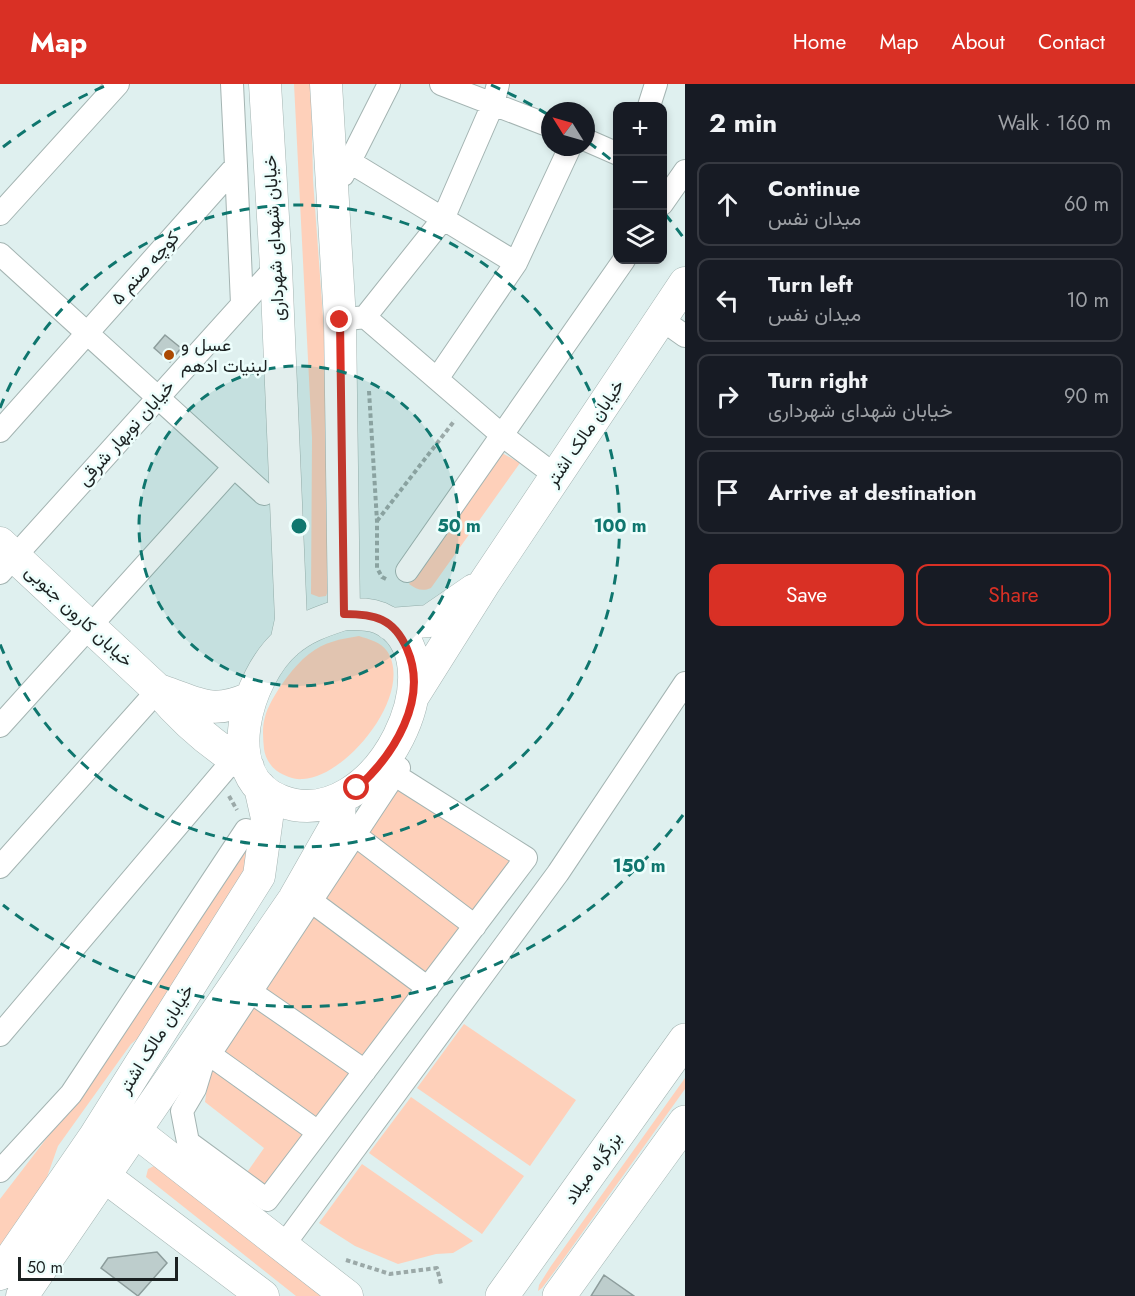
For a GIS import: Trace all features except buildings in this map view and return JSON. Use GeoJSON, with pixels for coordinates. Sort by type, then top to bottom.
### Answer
{"type":"FeatureCollection","features":[{"type":"Feature","properties":{"kind":"highway","name":"بزرگراه میلاد"},"geometry":{"type":"LineString","coordinates":[[502,1296],[685,1040]]}},
{"type":"Feature","properties":{"kind":"highway"},"geometry":{"type":"LineString","coordinates":[[559,1296],[685,1122]]}},
{"type":"Feature","properties":{"kind":"main road","name":"خیابان شهدای شهرداری"},"geometry":{"type":"LineString","coordinates":[[265,84],[276,267],[291,620],[286,643]]}},
{"type":"Feature","properties":{"kind":"main road"},"geometry":{"type":"LineString","coordinates":[[326,84],[334,192],[352,319],[344,614]]}},
{"type":"Feature","properties":{"kind":"main road","name":"خیابان مالک اشتر"},"geometry":{"type":"LineString","coordinates":[[412,699],[555,476],[673,327],[685,283]]}},
{"type":"Feature","properties":{"kind":"main road","name":"خیابان کارون جنوبی"},"geometry":{"type":"LineString","coordinates":[[5,557],[90,627],[158,690],[178,713],[240,773]]}},
{"type":"Feature","properties":{"kind":"main road","name":"خیابان مالک اشتر"},"geometry":{"type":"LineString","coordinates":[[390,624],[429,621],[485,582]]}},
{"type":"Feature","properties":{"kind":"main road"},"geometry":{"type":"LineString","coordinates":[[344,614],[366,614],[390,624],[399,633],[411,657],[414,675],[412,699],[401,731],[393,767],[372,775],[340,800],[319,806],[293,806],[272,798],[240,773],[243,731],[250,698],[268,666],[286,643],[314,623],[344,614]]}},
{"type":"Feature","properties":{"kind":"main road","name":"خیابان کارون جنوبی"},"geometry":{"type":"LineString","coordinates":[[158,690],[219,708],[233,706],[250,698]]}},
{"type":"Feature","properties":{"kind":"main road","name":"خیابان مالک اشتر"},"geometry":{"type":"LineString","coordinates":[[0,1274],[95,1136],[259,876],[267,818],[240,773]]}},
{"type":"Feature","properties":{"kind":"main road"},"geometry":{"type":"LineString","coordinates":[[22,1296],[294,899],[339,820],[340,800]]}},
{"type":"Feature","properties":{"kind":"main road"},"geometry":{"type":"LineString","coordinates":[[260,1295],[104,1176],[95,1136],[135,1131],[347,1296]]}},
{"type":"Feature","properties":{"kind":"street"},"geometry":{"type":"LineString","coordinates":[[0,214],[117,84]]}},
{"type":"Feature","properties":{"kind":"street"},"geometry":{"type":"LineString","coordinates":[[232,84],[242,304]]}},
{"type":"Feature","properties":{"kind":"street"},"geometry":{"type":"LineString","coordinates":[[334,192],[389,84]]}},
{"type":"Feature","properties":{"kind":"street"},"geometry":{"type":"LineString","coordinates":[[441,84],[496,94],[541,121]]}},
{"type":"Feature","properties":{"kind":"street"},"geometry":{"type":"LineString","coordinates":[[650,102],[656,84]]}},
{"type":"Feature","properties":{"kind":"street"},"geometry":{"type":"LineString","coordinates":[[496,94],[442,219],[352,319],[437,379],[503,436],[555,476]]}},
{"type":"Feature","properties":{"kind":"street"},"geometry":{"type":"LineString","coordinates":[[595,145],[613,152]]}},
{"type":"Feature","properties":{"kind":"street"},"geometry":{"type":"LineString","coordinates":[[437,379],[516,263],[566,156]]}},
{"type":"Feature","properties":{"kind":"street"},"geometry":{"type":"LineString","coordinates":[[350,162],[516,263]]}},
{"type":"Feature","properties":{"kind":"street","name":"کوچه صنم ۵"},"geometry":{"type":"LineString","coordinates":[[0,431],[236,166]]}},
{"type":"Feature","properties":{"kind":"street"},"geometry":{"type":"LineString","coordinates":[[667,197],[678,177]]}},
{"type":"Feature","properties":{"kind":"street"},"geometry":{"type":"LineString","coordinates":[[0,254],[264,494]]}},
{"type":"Feature","properties":{"kind":"street"},"geometry":{"type":"LineString","coordinates":[[407,571],[621,264]]}},
{"type":"Feature","properties":{"kind":"street","name":"خیابان نوبهار شرقی"},"geometry":{"type":"LineString","coordinates":[[5,557],[158,398],[276,267]]}},
{"type":"Feature","properties":{"kind":"street"},"geometry":{"type":"LineString","coordinates":[[0,726],[234,467]]}},
{"type":"Feature","properties":{"kind":"street"},"geometry":{"type":"LineString","coordinates":[[283,1246],[558,873],[685,683]]}},
{"type":"Feature","properties":{"kind":"street"},"geometry":{"type":"LineString","coordinates":[[0,867],[158,690]]}},
{"type":"Feature","properties":{"kind":"street"},"geometry":{"type":"LineString","coordinates":[[393,767],[558,873]]}},
{"type":"Feature","properties":{"kind":"street"},"geometry":{"type":"LineString","coordinates":[[393,767],[526,858],[267,1200],[188,1142],[182,1111],[195,1089],[202,1066],[209,1054],[355,835],[393,767]]}},
{"type":"Feature","properties":{"kind":"street"},"geometry":{"type":"LineString","coordinates":[[0,1035],[240,773]]}},
{"type":"Feature","properties":{"kind":"street"},"geometry":{"type":"LineString","coordinates":[[0,1171],[70,1094],[246,830]]}},
{"type":"Feature","properties":{"kind":"street"},"geometry":{"type":"LineString","coordinates":[[355,835],[475,926]]}},
{"type":"Feature","properties":{"kind":"street"},"geometry":{"type":"LineString","coordinates":[[311,901],[428,988]]}},
{"type":"Feature","properties":{"kind":"street"},"geometry":{"type":"LineString","coordinates":[[251,992],[365,1071]]}},
{"type":"Feature","properties":{"kind":"street"},"geometry":{"type":"LineString","coordinates":[[209,1054],[318,1132]]}},
{"type":"Feature","properties":{"kind":"path"},"geometry":{"type":"LineString","coordinates":[[369,385],[377,521],[377,568],[382,577],[396,582],[407,571]]}},
{"type":"Feature","properties":{"kind":"path"},"geometry":{"type":"LineString","coordinates":[[377,521],[467,405]]}},
{"type":"Feature","properties":{"kind":"path"},"geometry":{"type":"LineString","coordinates":[[240,773],[240,815],[246,830]]}},
{"type":"Feature","properties":{"kind":"path"},"geometry":{"type":"LineString","coordinates":[[339,1258],[390,1274],[437,1268],[441,1284]]}},
{"type":"Feature","properties":{"kind":"shaded area"},"geometry":{"type":"Polygon","coordinates":[[[294,84],[311,84],[313,180],[325,344],[329,588],[326,596],[319,597],[311,594],[312,438],[294,84]]]}},
{"type":"Feature","properties":{"kind":"shaded area"},"geometry":{"type":"Polygon","coordinates":[[[502,453],[520,463],[431,588],[419,589],[409,584],[502,453]]]}},
{"type":"Feature","properties":{"kind":"shaded area"},"geometry":{"type":"Polygon","coordinates":[[[359,636],[381,645],[387,651],[393,668],[392,688],[384,709],[372,730],[339,764],[320,775],[303,779],[280,773],[274,769],[267,758],[263,733],[268,709],[277,692],[289,674],[309,654],[332,642],[359,636]]]}},
{"type":"Feature","properties":{"kind":"shaded area"},"geometry":{"type":"Polygon","coordinates":[[[397,780],[521,858],[474,921],[361,836],[397,780]]]}},
{"type":"Feature","properties":{"kind":"shaded area"},"geometry":{"type":"Polygon","coordinates":[[[251,841],[251,879],[172,1009],[131,1044],[58,1146],[41,1194],[0,1254],[0,1199],[89,1083],[251,841]]]}},
{"type":"Feature","properties":{"kind":"shaded area"},"geometry":{"type":"Polygon","coordinates":[[[356,841],[471,926],[427,983],[317,900],[356,841]]]}},
{"type":"Feature","properties":{"kind":"shaded area"},"geometry":{"type":"Polygon","coordinates":[[[313,904],[423,988],[364,1067],[255,992],[313,904]]]}},
{"type":"Feature","properties":{"kind":"shaded area"},"geometry":{"type":"Polygon","coordinates":[[[252,997],[360,1071],[317,1128],[214,1054],[252,997]]]}},
{"type":"Feature","properties":{"kind":"shaded area"},"geometry":{"type":"Polygon","coordinates":[[[464,1024],[576,1100],[530,1166],[417,1088],[464,1024]]]}},
{"type":"Feature","properties":{"kind":"shaded area"},"geometry":{"type":"Polygon","coordinates":[[[211,1058],[314,1133],[267,1195],[243,1178],[264,1148],[205,1102],[211,1058]]]}},
{"type":"Feature","properties":{"kind":"shaded area"},"geometry":{"type":"Polygon","coordinates":[[[685,1078],[685,1089],[557,1268],[538,1291],[539,1285],[551,1266],[685,1078]]]}},
{"type":"Feature","properties":{"kind":"shaded area"},"geometry":{"type":"Polygon","coordinates":[[[411,1097],[524,1176],[482,1234],[369,1153],[411,1097]]]}},
{"type":"Feature","properties":{"kind":"shaded area"},"geometry":{"type":"Polygon","coordinates":[[[158,1164],[328,1296],[296,1296],[146,1177],[148,1169],[158,1164]]]}},
{"type":"Feature","properties":{"kind":"shaded area"},"geometry":{"type":"Polygon","coordinates":[[[362,1164],[473,1241],[453,1253],[436,1254],[398,1264],[355,1246],[319,1223],[362,1164]]]}},
{"type":"Feature","properties":{"kind":"place","name":"عسل و لبنیات ادهم"},"geometry":{"type":"Point","coordinates":[169,355]}},
{"type":"Feature","properties":{"kind":"route"},"geometry":{"type":"LineString","coordinates":[[340,320],[344,614],[366,614],[390,624],[405,643],[411,657],[414,675],[412,699],[401,731],[372,775],[357,788]]}}]}
